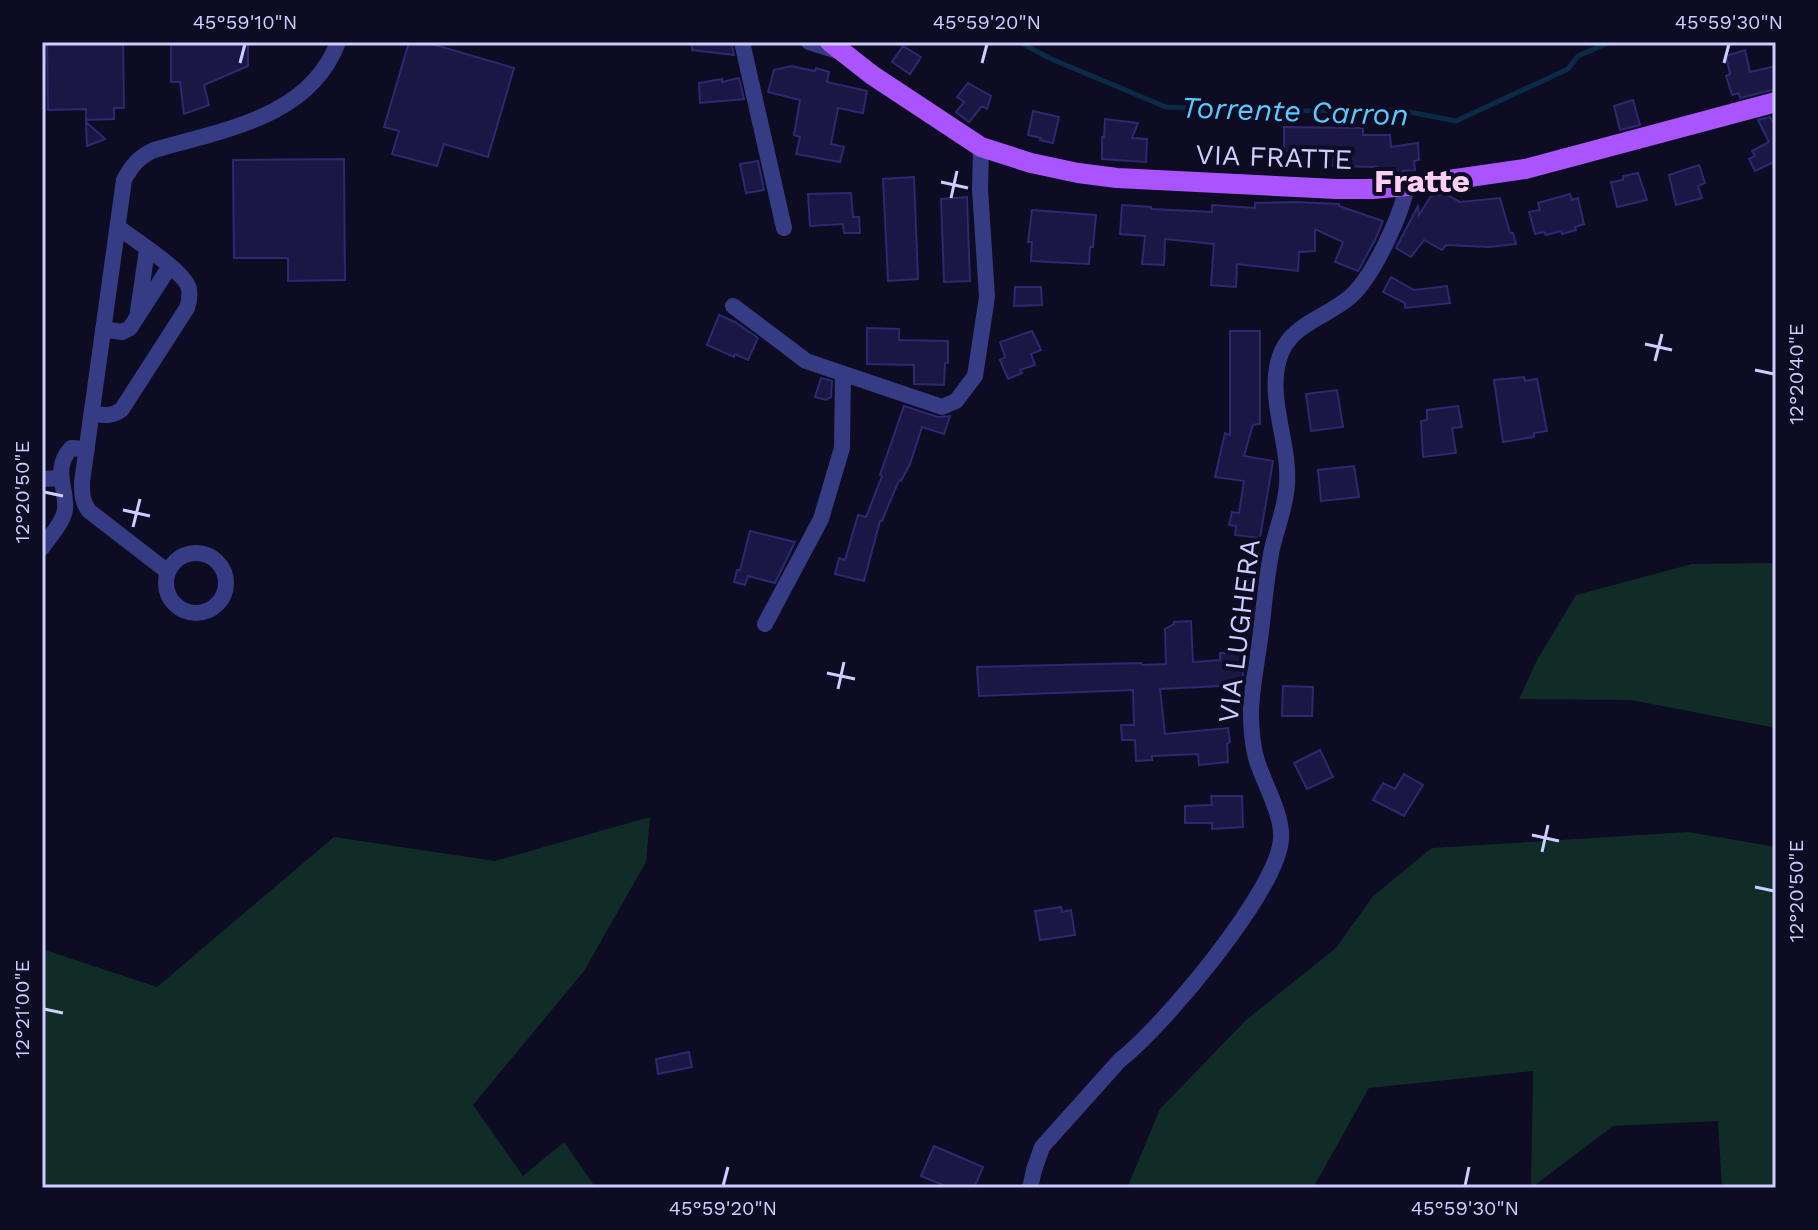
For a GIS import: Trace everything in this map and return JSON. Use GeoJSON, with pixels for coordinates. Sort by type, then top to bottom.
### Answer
{"type":"FeatureCollection","features":[{"type":"Feature","properties":{"kind":"main road","name":"VIA FRATTE"},"geometry":{"type":"LineString","coordinates":[[836,47],[872,75],[981,147],[1047,166],[1117,178],[1336,189],[1407,186],[1525,169],[1776,102]]}},
{"type":"Feature","properties":{"kind":"street"},"geometry":{"type":"LineString","coordinates":[[168,572],[85,506],[82,496],[124,180],[140,156],[264,117],[306,90],[333,56],[338,42]]}},
{"type":"Feature","properties":{"kind":"street"},"geometry":{"type":"LineString","coordinates":[[742,42],[784,228]]}},
{"type":"Feature","properties":{"kind":"street"},"geometry":{"type":"LineString","coordinates":[[809,42],[836,47]]}},
{"type":"Feature","properties":{"kind":"street"},"geometry":{"type":"LineString","coordinates":[[733,306],[806,361],[942,407],[956,401],[975,376],[987,297],[980,189],[981,147]]}},
{"type":"Feature","properties":{"kind":"street","name":"VIA LUGHERA"},"geometry":{"type":"LineString","coordinates":[[1030,1188],[1042,1147],[1120,1060],[1160,1022],[1232,935],[1278,856],[1280,824],[1253,748],[1251,709],[1272,550],[1287,489],[1288,470],[1275,383],[1279,357],[1289,339],[1302,326],[1347,300],[1362,286],[1400,212],[1407,186]]}},
{"type":"Feature","properties":{"kind":"street"},"geometry":{"type":"LineString","coordinates":[[92,414],[117,414],[122,409],[187,308],[190,290],[186,281],[170,266],[118,227]]}},
{"type":"Feature","properties":{"kind":"street"},"geometry":{"type":"LineString","coordinates":[[138,316],[147,250]]}},
{"type":"Feature","properties":{"kind":"street"},"geometry":{"type":"LineString","coordinates":[[103,329],[126,331],[170,266]]}},
{"type":"Feature","properties":{"kind":"street"},"geometry":{"type":"LineString","coordinates":[[765,624],[821,519],[842,448],[843,374]]}},
{"type":"Feature","properties":{"kind":"street"},"geometry":{"type":"LineString","coordinates":[[42,548],[65,508],[60,478],[66,455],[71,448],[87,449]]}},
{"type":"Feature","properties":{"kind":"street"},"geometry":{"type":"LineString","coordinates":[[42,479],[60,478]]}},
{"type":"Feature","properties":{"kind":"green space"},"geometry":{"type":"Polygon","coordinates":[[[1776,563],[1776,728],[1631,700],[1519,699],[1537,660],[1576,595],[1692,564],[1776,563]]]}},
{"type":"Feature","properties":{"kind":"green space"},"geometry":{"type":"Polygon","coordinates":[[[650,817],[646,862],[584,971],[473,1105],[523,1176],[564,1142],[596,1188],[42,1188],[42,949],[157,987],[334,837],[495,861],[650,817]]]}},
{"type":"Feature","properties":{"kind":"green space"},"geometry":{"type":"Polygon","coordinates":[[[1688,832],[1776,847],[1776,1188],[1722,1188],[1718,1121],[1613,1126],[1531,1188],[1533,1071],[1369,1088],[1313,1188],[1127,1188],[1160,1109],[1246,1020],[1336,948],[1373,896],[1432,848],[1688,832]]]}},
{"type":"Feature","properties":{"kind":"building"},"geometry":{"type":"Polygon","coordinates":[[[47,42],[123,42],[124,108],[114,108],[114,119],[86,120],[86,109],[48,110],[47,42]]]}},
{"type":"Feature","properties":{"kind":"building"},"geometry":{"type":"Polygon","coordinates":[[[171,42],[248,42],[248,66],[204,85],[209,105],[184,114],[180,82],[171,82],[171,42]]]}},
{"type":"Feature","properties":{"kind":"building"},"geometry":{"type":"Polygon","coordinates":[[[409,42],[425,42],[514,68],[488,157],[444,144],[437,166],[392,154],[399,131],[384,127],[409,42]]]}},
{"type":"Feature","properties":{"kind":"building"},"geometry":{"type":"Polygon","coordinates":[[[692,42],[731,42],[734,55],[692,50],[692,42]]]}},
{"type":"Feature","properties":{"kind":"building"},"geometry":{"type":"Polygon","coordinates":[[[903,46],[921,57],[910,74],[892,62],[903,46]]]}},
{"type":"Feature","properties":{"kind":"building"},"geometry":{"type":"Polygon","coordinates":[[[1745,50],[1750,72],[1776,66],[1776,89],[1740,98],[1739,93],[1732,95],[1726,76],[1730,74],[1726,56],[1745,50]]]}},
{"type":"Feature","properties":{"kind":"building"},"geometry":{"type":"Polygon","coordinates":[[[791,66],[829,72],[827,82],[867,91],[863,113],[838,108],[831,144],[844,147],[840,162],[796,154],[800,137],[794,135],[800,100],[768,92],[774,70],[791,66]]]}},
{"type":"Feature","properties":{"kind":"building"},"geometry":{"type":"Polygon","coordinates":[[[739,78],[744,99],[700,103],[699,83],[739,78]]]}},
{"type":"Feature","properties":{"kind":"building"},"geometry":{"type":"Polygon","coordinates":[[[968,83],[991,96],[987,109],[982,106],[969,122],[956,112],[964,102],[957,97],[968,83]]]}},
{"type":"Feature","properties":{"kind":"building"},"geometry":{"type":"Polygon","coordinates":[[[1633,100],[1640,125],[1620,130],[1614,106],[1633,100]]]}},
{"type":"Feature","properties":{"kind":"building"},"geometry":{"type":"Polygon","coordinates":[[[1033,111],[1059,117],[1053,143],[1028,135],[1033,111]]]}},
{"type":"Feature","properties":{"kind":"building"},"geometry":{"type":"Polygon","coordinates":[[[1770,117],[1776,129],[1776,161],[1755,171],[1749,159],[1755,156],[1752,151],[1769,142],[1758,120],[1770,117]]]}},
{"type":"Feature","properties":{"kind":"building"},"geometry":{"type":"Polygon","coordinates":[[[1105,119],[1138,123],[1132,138],[1147,139],[1146,162],[1102,159],[1105,119]]]}},
{"type":"Feature","properties":{"kind":"building"},"geometry":{"type":"Polygon","coordinates":[[[86,122],[105,139],[87,146],[86,122]]]}},
{"type":"Feature","properties":{"kind":"building"},"geometry":{"type":"Polygon","coordinates":[[[1284,127],[1363,128],[1363,135],[1390,135],[1391,147],[1418,143],[1419,160],[1414,161],[1415,170],[1378,176],[1377,167],[1333,166],[1334,153],[1284,151],[1284,127]]]}},
{"type":"Feature","properties":{"kind":"building"},"geometry":{"type":"Polygon","coordinates":[[[344,159],[345,280],[288,281],[288,258],[234,258],[233,160],[344,159]]]}},
{"type":"Feature","properties":{"kind":"building"},"geometry":{"type":"Polygon","coordinates":[[[758,161],[764,190],[746,193],[740,164],[758,161]]]}},
{"type":"Feature","properties":{"kind":"building"},"geometry":{"type":"Polygon","coordinates":[[[1699,165],[1705,183],[1698,186],[1702,198],[1676,205],[1669,175],[1699,165]]]}},
{"type":"Feature","properties":{"kind":"building"},"geometry":{"type":"Polygon","coordinates":[[[1638,173],[1647,200],[1617,207],[1611,182],[1638,173]]]}},
{"type":"Feature","properties":{"kind":"building"},"geometry":{"type":"Polygon","coordinates":[[[914,177],[918,279],[888,281],[883,179],[914,177]]]}},
{"type":"Feature","properties":{"kind":"building"},"geometry":{"type":"Polygon","coordinates":[[[851,193],[853,217],[859,217],[860,233],[844,233],[843,224],[810,226],[808,194],[851,193]]]}},
{"type":"Feature","properties":{"kind":"building"},"geometry":{"type":"Polygon","coordinates":[[[1445,194],[1460,202],[1500,198],[1516,244],[1489,247],[1446,245],[1442,250],[1424,240],[1411,257],[1396,248],[1418,206],[1419,215],[1431,196],[1445,194]]]}},
{"type":"Feature","properties":{"kind":"building"},"geometry":{"type":"Polygon","coordinates":[[[1570,194],[1572,200],[1578,198],[1584,224],[1562,234],[1561,231],[1535,234],[1529,212],[1540,210],[1538,203],[1570,194]]]}},
{"type":"Feature","properties":{"kind":"building"},"geometry":{"type":"Polygon","coordinates":[[[967,197],[970,281],[944,282],[941,199],[967,197]]]}},
{"type":"Feature","properties":{"kind":"building"},"geometry":{"type":"Polygon","coordinates":[[[1255,203],[1339,204],[1383,221],[1358,271],[1335,262],[1343,242],[1315,229],[1315,251],[1299,252],[1298,271],[1237,264],[1236,287],[1211,285],[1214,244],[1165,239],[1164,265],[1142,264],[1145,236],[1120,234],[1122,205],[1212,212],[1212,205],[1255,208],[1255,203]]]}},
{"type":"Feature","properties":{"kind":"building"},"geometry":{"type":"Polygon","coordinates":[[[1032,210],[1096,215],[1089,264],[1031,261],[1032,242],[1028,242],[1032,210]]]}},
{"type":"Feature","properties":{"kind":"building"},"geometry":{"type":"Polygon","coordinates":[[[1391,277],[1414,290],[1447,286],[1450,303],[1405,308],[1405,303],[1383,292],[1391,277]]]}},
{"type":"Feature","properties":{"kind":"building"},"geometry":{"type":"Polygon","coordinates":[[[1015,287],[1041,287],[1042,305],[1014,306],[1015,287]]]}},
{"type":"Feature","properties":{"kind":"building"},"geometry":{"type":"Polygon","coordinates":[[[719,315],[758,338],[748,360],[707,345],[719,315]]]}},
{"type":"Feature","properties":{"kind":"building"},"geometry":{"type":"Polygon","coordinates":[[[867,328],[899,329],[899,340],[948,341],[944,385],[914,384],[914,365],[867,364],[867,328]]]}},
{"type":"Feature","properties":{"kind":"building"},"geometry":{"type":"Polygon","coordinates":[[[1032,331],[1041,350],[1031,354],[1035,365],[1020,370],[1022,373],[1008,379],[1000,360],[1005,357],[1000,342],[1032,331]]]}},
{"type":"Feature","properties":{"kind":"building"},"geometry":{"type":"Polygon","coordinates":[[[1230,331],[1260,331],[1260,424],[1253,425],[1244,456],[1273,461],[1260,538],[1235,535],[1236,526],[1229,525],[1232,512],[1239,513],[1244,481],[1215,477],[1225,433],[1230,435],[1230,331]]]}},
{"type":"Feature","properties":{"kind":"building"},"geometry":{"type":"Polygon","coordinates":[[[1524,377],[1525,381],[1537,379],[1547,431],[1534,433],[1534,437],[1503,442],[1494,380],[1524,377]]]}},
{"type":"Feature","properties":{"kind":"building"},"geometry":{"type":"Polygon","coordinates":[[[821,378],[832,381],[831,397],[826,400],[815,397],[821,378]]]}},
{"type":"Feature","properties":{"kind":"building"},"geometry":{"type":"Polygon","coordinates":[[[1337,390],[1343,427],[1311,431],[1306,394],[1337,390]]]}},
{"type":"Feature","properties":{"kind":"building"},"geometry":{"type":"Polygon","coordinates":[[[904,406],[938,417],[950,416],[944,434],[922,427],[910,464],[880,521],[864,581],[835,574],[839,558],[845,560],[858,515],[866,517],[904,406]]]}},
{"type":"Feature","properties":{"kind":"building"},"geometry":{"type":"Polygon","coordinates":[[[1458,406],[1462,427],[1452,428],[1456,453],[1423,457],[1421,421],[1427,420],[1427,410],[1458,406]]]}},
{"type":"Feature","properties":{"kind":"building"},"geometry":{"type":"Polygon","coordinates":[[[1354,466],[1359,497],[1321,501],[1318,470],[1354,466]]]}},
{"type":"Feature","properties":{"kind":"building"},"geometry":{"type":"Polygon","coordinates":[[[750,531],[795,542],[775,583],[748,576],[745,585],[734,582],[750,531]]]}},
{"type":"Feature","properties":{"kind":"building"},"geometry":{"type":"Polygon","coordinates":[[[1191,621],[1193,662],[1220,660],[1220,653],[1242,652],[1242,685],[1160,689],[1165,734],[1228,728],[1228,762],[1199,765],[1198,754],[1152,756],[1152,760],[1136,761],[1135,740],[1122,740],[1121,725],[1134,725],[1133,690],[979,696],[977,667],[1166,664],[1165,629],[1174,622],[1191,621]]]}},
{"type":"Feature","properties":{"kind":"building"},"geometry":{"type":"Polygon","coordinates":[[[1283,686],[1313,687],[1312,716],[1282,716],[1283,686]]]}},
{"type":"Feature","properties":{"kind":"building"},"geometry":{"type":"Polygon","coordinates":[[[1320,750],[1333,777],[1307,789],[1294,763],[1320,750]]]}},
{"type":"Feature","properties":{"kind":"building"},"geometry":{"type":"Polygon","coordinates":[[[1404,774],[1423,785],[1404,816],[1373,800],[1383,783],[1395,789],[1404,774]]]}},
{"type":"Feature","properties":{"kind":"building"},"geometry":{"type":"Polygon","coordinates":[[[1211,796],[1242,796],[1243,827],[1212,829],[1212,823],[1185,823],[1185,806],[1212,805],[1211,796]]]}},
{"type":"Feature","properties":{"kind":"building"},"geometry":{"type":"Polygon","coordinates":[[[1061,907],[1062,912],[1071,910],[1075,935],[1040,940],[1035,911],[1061,907]]]}},
{"type":"Feature","properties":{"kind":"building"},"geometry":{"type":"Polygon","coordinates":[[[689,1052],[692,1067],[658,1074],[656,1059],[689,1052]]]}},
{"type":"Feature","properties":{"kind":"building"},"geometry":{"type":"Polygon","coordinates":[[[934,1146],[983,1167],[974,1188],[950,1188],[921,1176],[934,1146]]]}},
{"type":"Feature","properties":{"kind":"waterway","name":"Torrente Carron"},"geometry":{"type":"LineString","coordinates":[[1020,42],[1049,58],[1166,107],[1283,111],[1399,110],[1456,121],[1568,69],[1578,56],[1610,42]]}},
{"type":"Feature","properties":{"kind":"district","name":"Fratte"},"geometry":{"type":"Point","coordinates":[1422,181]}}]}
